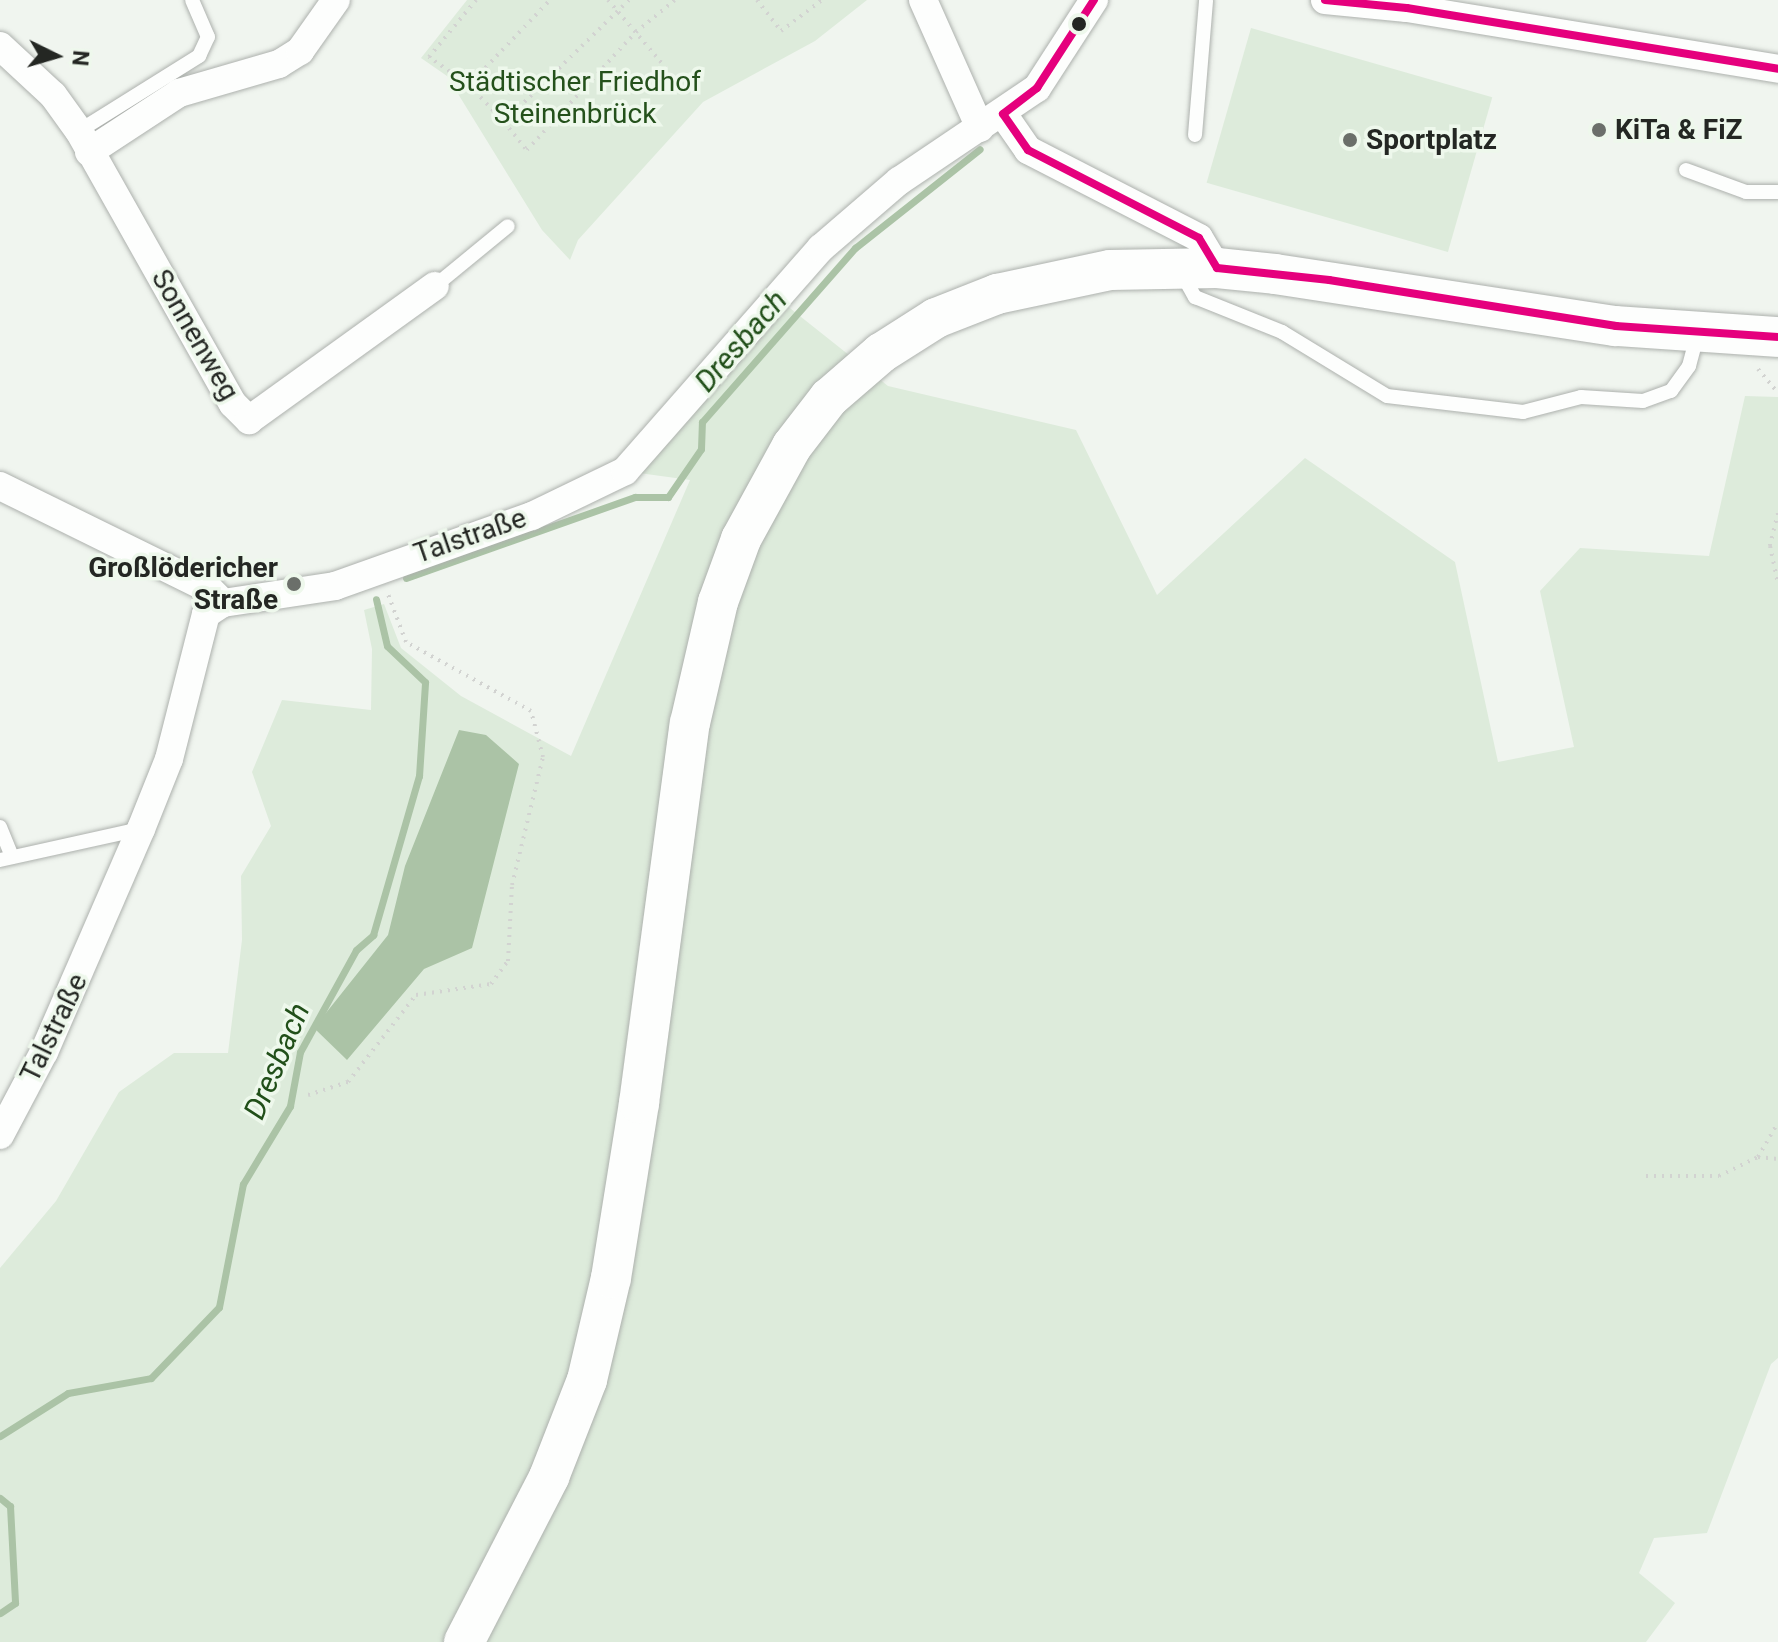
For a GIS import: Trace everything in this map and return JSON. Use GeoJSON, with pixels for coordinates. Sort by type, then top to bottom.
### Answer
{"type":"FeatureCollection","features":[{"type":"Feature","properties":{"kind":"main road"},"geometry":{"type":"LineString","coordinates":[[464,1642],[549,1477],[587,1380],[611,1278],[704,655],[741,539],[792,446],[829,398],[881,353],[936,318],[997,294],[1061,277],[1178,267],[1329,280],[1546,317],[1778,337]]}},
{"type":"Feature","properties":{"kind":"street"},"geometry":{"type":"LineString","coordinates":[[84,142],[179,93],[279,64],[300,51],[336,0]]}},
{"type":"Feature","properties":{"kind":"street"},"geometry":{"type":"LineString","coordinates":[[923,0],[991,121],[1028,150],[1199,238],[1217,268]]}},
{"type":"Feature","properties":{"kind":"street","name":"Talstraße"},"geometry":{"type":"LineString","coordinates":[[0,1135],[44,1052],[169,759],[201,623],[223,603],[335,586],[532,516],[625,471],[821,248],[899,181],[991,121],[1045,78],[1094,0]]}},
{"type":"Feature","properties":{"kind":"street"},"geometry":{"type":"LineString","coordinates":[[1325,0],[1407,8],[1778,69]]}},
{"type":"Feature","properties":{"kind":"street","name":"Sonnenweg"},"geometry":{"type":"LineString","coordinates":[[0,46],[53,95],[84,142],[233,404],[249,420],[435,286]]}},
{"type":"Feature","properties":{"kind":"street"},"geometry":{"type":"LineString","coordinates":[[0,486],[209,589],[223,603]]}},
{"type":"Feature","properties":{"kind":"lane"},"geometry":{"type":"LineString","coordinates":[[84,142],[199,56],[208,37],[192,0]]}},
{"type":"Feature","properties":{"kind":"lane"},"geometry":{"type":"LineString","coordinates":[[1195,135],[1206,0]]}},
{"type":"Feature","properties":{"kind":"lane"},"geometry":{"type":"LineString","coordinates":[[1686,170],[1746,192],[1778,192]]}},
{"type":"Feature","properties":{"kind":"lane"},"geometry":{"type":"LineString","coordinates":[[435,286],[508,226]]}},
{"type":"Feature","properties":{"kind":"lane"},"geometry":{"type":"LineString","coordinates":[[1178,267],[1195,297],[1282,332],[1387,396],[1523,412],[1581,397],[1643,401],[1671,391],[1689,366],[1698,332]]}},
{"type":"Feature","properties":{"kind":"lane"},"geometry":{"type":"LineString","coordinates":[[0,827],[6,858],[141,829]]}},
{"type":"Feature","properties":{"kind":"path"},"geometry":{"type":"LineString","coordinates":[[476,0],[429,57],[469,85],[527,150],[636,32],[675,0]]}},
{"type":"Feature","properties":{"kind":"path"},"geometry":{"type":"LineString","coordinates":[[469,85],[550,0]]}},
{"type":"Feature","properties":{"kind":"path"},"geometry":{"type":"LineString","coordinates":[[608,0],[667,69]]}},
{"type":"Feature","properties":{"kind":"path"},"geometry":{"type":"LineString","coordinates":[[504,122],[629,0]]}},
{"type":"Feature","properties":{"kind":"path"},"geometry":{"type":"LineString","coordinates":[[757,0],[781,31],[822,0]]}},
{"type":"Feature","properties":{"kind":"path"},"geometry":{"type":"LineString","coordinates":[[1778,513],[1770,546],[1778,583]]}},
{"type":"Feature","properties":{"kind":"path"},"geometry":{"type":"LineString","coordinates":[[308,1095],[348,1082],[416,995],[491,984],[508,961],[512,885],[543,757],[531,711],[406,642],[379,569]]}},
{"type":"Feature","properties":{"kind":"path"},"geometry":{"type":"LineString","coordinates":[[1758,1157],[1778,1123]]}},
{"type":"Feature","properties":{"kind":"path"},"geometry":{"type":"LineString","coordinates":[[1646,1176],[1719,1176],[1758,1157],[1778,1159]]}},
{"type":"Feature","properties":{"kind":"green space","name":"Städtischer Friedhof Steinenbrück"},"geometry":{"type":"Polygon","coordinates":[[[467,0],[867,0],[815,41],[703,102],[578,240],[570,260],[542,230],[447,76],[421,58],[467,0]]]}},
{"type":"Feature","properties":{"kind":"green space","name":"Sportplatz"},"geometry":{"type":"Polygon","coordinates":[[[1251,28],[1492,97],[1448,252],[1207,183],[1251,28]]]}},
{"type":"Feature","properties":{"kind":"green space"},"geometry":{"type":"Polygon","coordinates":[[[786,305],[888,386],[1076,430],[1157,595],[1305,458],[1455,562],[1498,762],[1574,747],[1540,591],[1580,548],[1709,556],[1745,396],[1778,397],[1778,1358],[1771,1364],[1707,1533],[1654,1538],[1639,1573],[1675,1603],[1646,1642],[0,1642],[0,1268],[56,1201],[119,1092],[174,1053],[228,1053],[242,940],[241,876],[271,826],[252,772],[282,700],[371,710],[372,649],[364,610],[384,604],[401,648],[461,696],[571,756],[690,480],[639,473],[786,305]]]}},
{"type":"Feature","properties":{"kind":"shaded area"},"geometry":{"type":"Polygon","coordinates":[[[459,730],[486,735],[519,764],[472,948],[424,969],[347,1060],[314,1028],[388,935],[405,866],[459,730]]]}},
{"type":"Feature","properties":{"kind":"waterway","name":"Dresbach"},"geometry":{"type":"LineString","coordinates":[[406,578],[635,497],[668,497],[701,449],[702,422],[855,248],[980,149]]}},
{"type":"Feature","properties":{"kind":"waterway","name":"Dresbach"},"geometry":{"type":"LineString","coordinates":[[0,1436],[68,1393],[151,1378],[219,1307],[243,1184],[290,1106],[300,1052],[356,950],[373,935],[419,776],[425,682],[387,646],[376,599]]}},
{"type":"Feature","properties":{"kind":"waterway","name":"Dresbach"},"geometry":{"type":"LineString","coordinates":[[0,1498],[10,1506],[15,1603],[0,1613]]}},
{"type":"Feature","properties":{"kind":"transit line"},"geometry":{"type":"LineString","coordinates":[[1003,114],[1037,88],[1094,0]]}},
{"type":"Feature","properties":{"kind":"transit line"},"geometry":{"type":"LineString","coordinates":[[1325,0],[1407,8],[1778,69]]}},
{"type":"Feature","properties":{"kind":"transit line"},"geometry":{"type":"LineString","coordinates":[[1003,114],[1028,150],[1199,238],[1217,268]]}},
{"type":"Feature","properties":{"kind":"transit line"},"geometry":{"type":"LineString","coordinates":[[1217,268],[1329,280],[1616,326],[1778,337]]}},
{"type":"Feature","properties":{"kind":"place","name":"KiTa & FiZ"},"geometry":{"type":"Point","coordinates":[1599,130]}},
{"type":"Feature","properties":{"kind":"place","name":"Sportplatz"},"geometry":{"type":"Point","coordinates":[1350,140]}},
{"type":"Feature","properties":{"kind":"place","name":"Großlödericher Straße"},"geometry":{"type":"Point","coordinates":[294,584]}}]}
